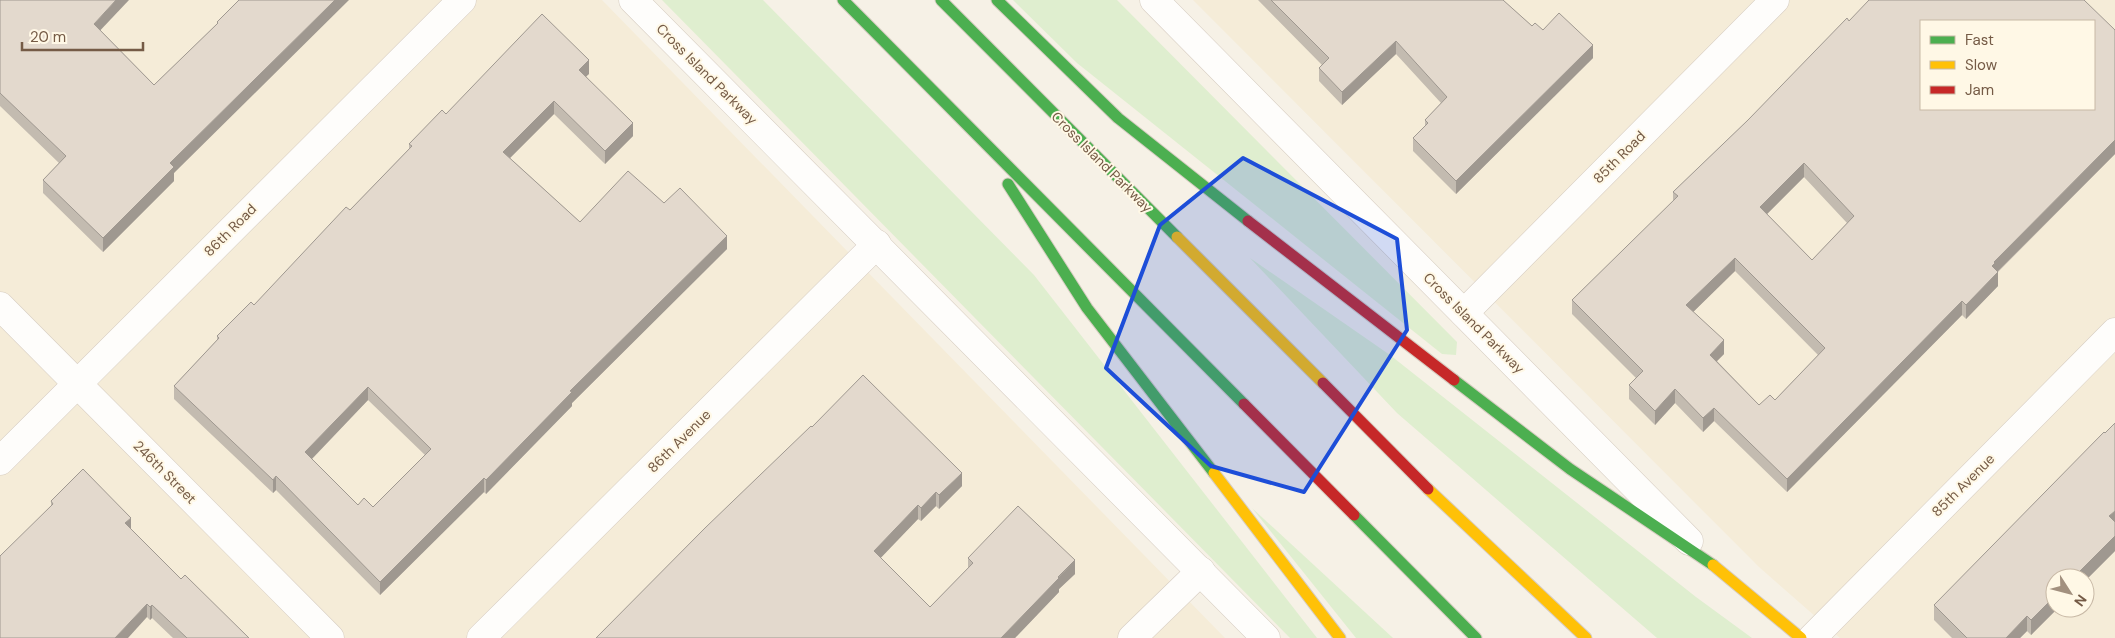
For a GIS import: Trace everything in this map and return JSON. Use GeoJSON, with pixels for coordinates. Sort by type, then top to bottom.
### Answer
{"type":"FeatureCollection","features":[{"type":"Feature","properties":{"kind":"main road"},"geometry":{"type":"LineString","coordinates":[[842,0],[1476,638]]}},
{"type":"Feature","properties":{"kind":"main road","name":"Cross Island Parkway"},"geometry":{"type":"LineString","coordinates":[[941,0],[1404,465],[1586,638]]}},
{"type":"Feature","properties":{"kind":"main road"},"geometry":{"type":"LineString","coordinates":[[997,0],[1118,118],[1212,194],[1570,469],[1713,565]]}},
{"type":"Feature","properties":{"kind":"main road"},"geometry":{"type":"LineString","coordinates":[[976,135],[1087,308],[1340,638]]}},
{"type":"Feature","properties":{"kind":"main road","name":"Cross Island Parkway"},"geometry":{"type":"LineString","coordinates":[[1713,565],[1801,638]]}},
{"type":"Feature","properties":{"kind":"street","name":"86th Road"},"geometry":{"type":"LineString","coordinates":[[0,461],[77,382],[462,0]]}},
{"type":"Feature","properties":{"kind":"street","name":"Cross Island Parkway"},"geometry":{"type":"LineString","coordinates":[[634,0],[1266,638]]}},
{"type":"Feature","properties":{"kind":"street","name":"Cross Island Parkway"},"geometry":{"type":"LineString","coordinates":[[1154,0],[1713,565]]}},
{"type":"Feature","properties":{"kind":"street","name":"85th Road"},"geometry":{"type":"LineString","coordinates":[[1464,313],[1775,0]]}},
{"type":"Feature","properties":{"kind":"street","name":"86th Avenue"},"geometry":{"type":"LineString","coordinates":[[481,638],[877,244]]}},
{"type":"Feature","properties":{"kind":"street","name":"246th Street"},"geometry":{"type":"LineString","coordinates":[[0,306],[330,638]]}},
{"type":"Feature","properties":{"kind":"street","name":"85th Avenue"},"geometry":{"type":"LineString","coordinates":[[1812,638],[2115,332]]}},
{"type":"Feature","properties":{"kind":"street"},"geometry":{"type":"LineString","coordinates":[[1132,638],[1201,571]]}},
{"type":"Feature","properties":{"kind":"highlighted area"},"geometry":{"type":"Polygon","coordinates":[[[1243,158],[1397,239],[1407,330],[1304,492],[1211,466],[1106,368],[1160,225],[1243,158]]]}},
{"type":"Feature","properties":{"kind":"shaded area"},"geometry":{"type":"Polygon","coordinates":[[[0,0],[602,0],[1225,638],[0,638],[0,0]]]}},
{"type":"Feature","properties":{"kind":"shaded area"},"geometry":{"type":"Polygon","coordinates":[[[1193,0],[2115,0],[2115,638],[1840,638],[1759,567],[1193,0]]]}},
{"type":"Feature","properties":{"kind":"green space"},"geometry":{"type":"Polygon","coordinates":[[[662,0],[763,0],[1034,275],[1317,638],[1290,638],[662,0]]]}},
{"type":"Feature","properties":{"kind":"green space"},"geometry":{"type":"Polygon","coordinates":[[[1013,0],[1117,0],[1457,342],[1456,355],[1442,354],[1077,63],[1013,0]]]}},
{"type":"Feature","properties":{"kind":"green space"},"geometry":{"type":"Polygon","coordinates":[[[1250,258],[1390,355],[1696,597],[1752,638],[1657,638],[1397,413],[1250,258]]]}},
{"type":"Feature","properties":{"kind":"green space"},"geometry":{"type":"Polygon","coordinates":[[[1252,508],[1393,638],[1356,638],[1252,508]]]}},
{"type":"Feature","properties":{"kind":"building"},"geometry":{"type":"Polygon","coordinates":[[[0,0],[116,0],[94,24],[154,85],[239,0],[335,0],[170,163],[174,167],[103,238],[43,180],[66,156],[0,93],[0,0]]]}},
{"type":"Feature","properties":{"kind":"building"},"geometry":{"type":"Polygon","coordinates":[[[1271,0],[1503,0],[1532,26],[1535,23],[1543,30],[1559,13],[1593,45],[1456,181],[1413,138],[1428,123],[1425,120],[1447,97],[1396,41],[1342,92],[1319,68],[1329,58],[1271,0]]]}},
{"type":"Feature","properties":{"kind":"building"},"geometry":{"type":"Polygon","coordinates":[[[1869,0],[2084,0],[2115,30],[2115,140],[1994,262],[1992,266],[1998,272],[1966,305],[1962,301],[1787,479],[1714,408],[1703,418],[1675,389],[1655,411],[1629,385],[1643,371],[1572,300],[1678,196],[1673,192],[1748,120],[1847,18],[1849,21],[1869,0]],[[1804,163],[1760,207],[1812,260],[1854,216],[1804,163]],[[1735,258],[1686,305],[1724,340],[1710,355],[1759,405],[1770,395],[1775,400],[1825,348],[1735,258]]]}},
{"type":"Feature","properties":{"kind":"building"},"geometry":{"type":"Polygon","coordinates":[[[542,14],[589,60],[579,70],[633,123],[605,151],[554,101],[503,152],[580,222],[628,171],[664,203],[680,188],[727,236],[570,391],[572,392],[486,480],[484,478],[380,582],[276,476],[273,480],[174,386],[219,338],[217,336],[251,302],[254,305],[346,207],[350,210],[412,146],[409,144],[442,110],[446,114],[542,14]],[[368,387],[305,452],[358,505],[364,498],[373,507],[431,449],[368,387]]]}},
{"type":"Feature","properties":{"kind":"building"},"geometry":{"type":"Polygon","coordinates":[[[863,375],[962,473],[939,495],[936,492],[921,508],[918,505],[874,551],[930,607],[973,563],[968,558],[1018,506],[1075,560],[1001,638],[596,638],[705,528],[812,427],[863,375]]]}},
{"type":"Feature","properties":{"kind":"building"},"geometry":{"type":"Polygon","coordinates":[[[2115,423],[2115,511],[2109,516],[2115,522],[2115,536],[2083,568],[2045,568],[2045,606],[2031,620],[2027,616],[2006,638],[1967,638],[1934,605],[2115,423]]]}},
{"type":"Feature","properties":{"kind":"building"},"geometry":{"type":"Polygon","coordinates":[[[83,469],[131,518],[125,523],[181,579],[185,575],[249,638],[187,638],[152,605],[150,607],[147,604],[115,638],[0,638],[0,556],[53,504],[51,501],[83,469]]]}},
{"type":"Feature","properties":{"kind":"traffic: fast"},"geometry":{"type":"LineString","coordinates":[[843,0],[1244,404]]}},
{"type":"Feature","properties":{"kind":"traffic: fast"},"geometry":{"type":"LineString","coordinates":[[941,0],[1177,237]]}},
{"type":"Feature","properties":{"kind":"traffic: fast"},"geometry":{"type":"LineString","coordinates":[[997,0],[1118,118],[1248,221]]}},
{"type":"Feature","properties":{"kind":"traffic: fast"},"geometry":{"type":"LineString","coordinates":[[1008,184],[1087,308],[1214,473]]}},
{"type":"Feature","properties":{"kind":"traffic: fast"},"geometry":{"type":"LineString","coordinates":[[1454,380],[1570,469],[1713,565]]}},
{"type":"Feature","properties":{"kind":"traffic: fast"},"geometry":{"type":"LineString","coordinates":[[1354,515],[1476,638]]}},
{"type":"Feature","properties":{"kind":"traffic: slow"},"geometry":{"type":"LineString","coordinates":[[1177,237],[1323,383]]}},
{"type":"Feature","properties":{"kind":"traffic: slow"},"geometry":{"type":"LineString","coordinates":[[1214,473],[1340,638]]}},
{"type":"Feature","properties":{"kind":"traffic: slow"},"geometry":{"type":"LineString","coordinates":[[1428,489],[1586,638]]}},
{"type":"Feature","properties":{"kind":"traffic: slow"},"geometry":{"type":"LineString","coordinates":[[1713,565],[1801,638]]}},
{"type":"Feature","properties":{"kind":"traffic: jam"},"geometry":{"type":"LineString","coordinates":[[1248,221],[1454,380]]}},
{"type":"Feature","properties":{"kind":"traffic: jam"},"geometry":{"type":"LineString","coordinates":[[1323,383],[1428,489]]}},
{"type":"Feature","properties":{"kind":"traffic: jam"},"geometry":{"type":"LineString","coordinates":[[1244,404],[1354,515]]}}]}
